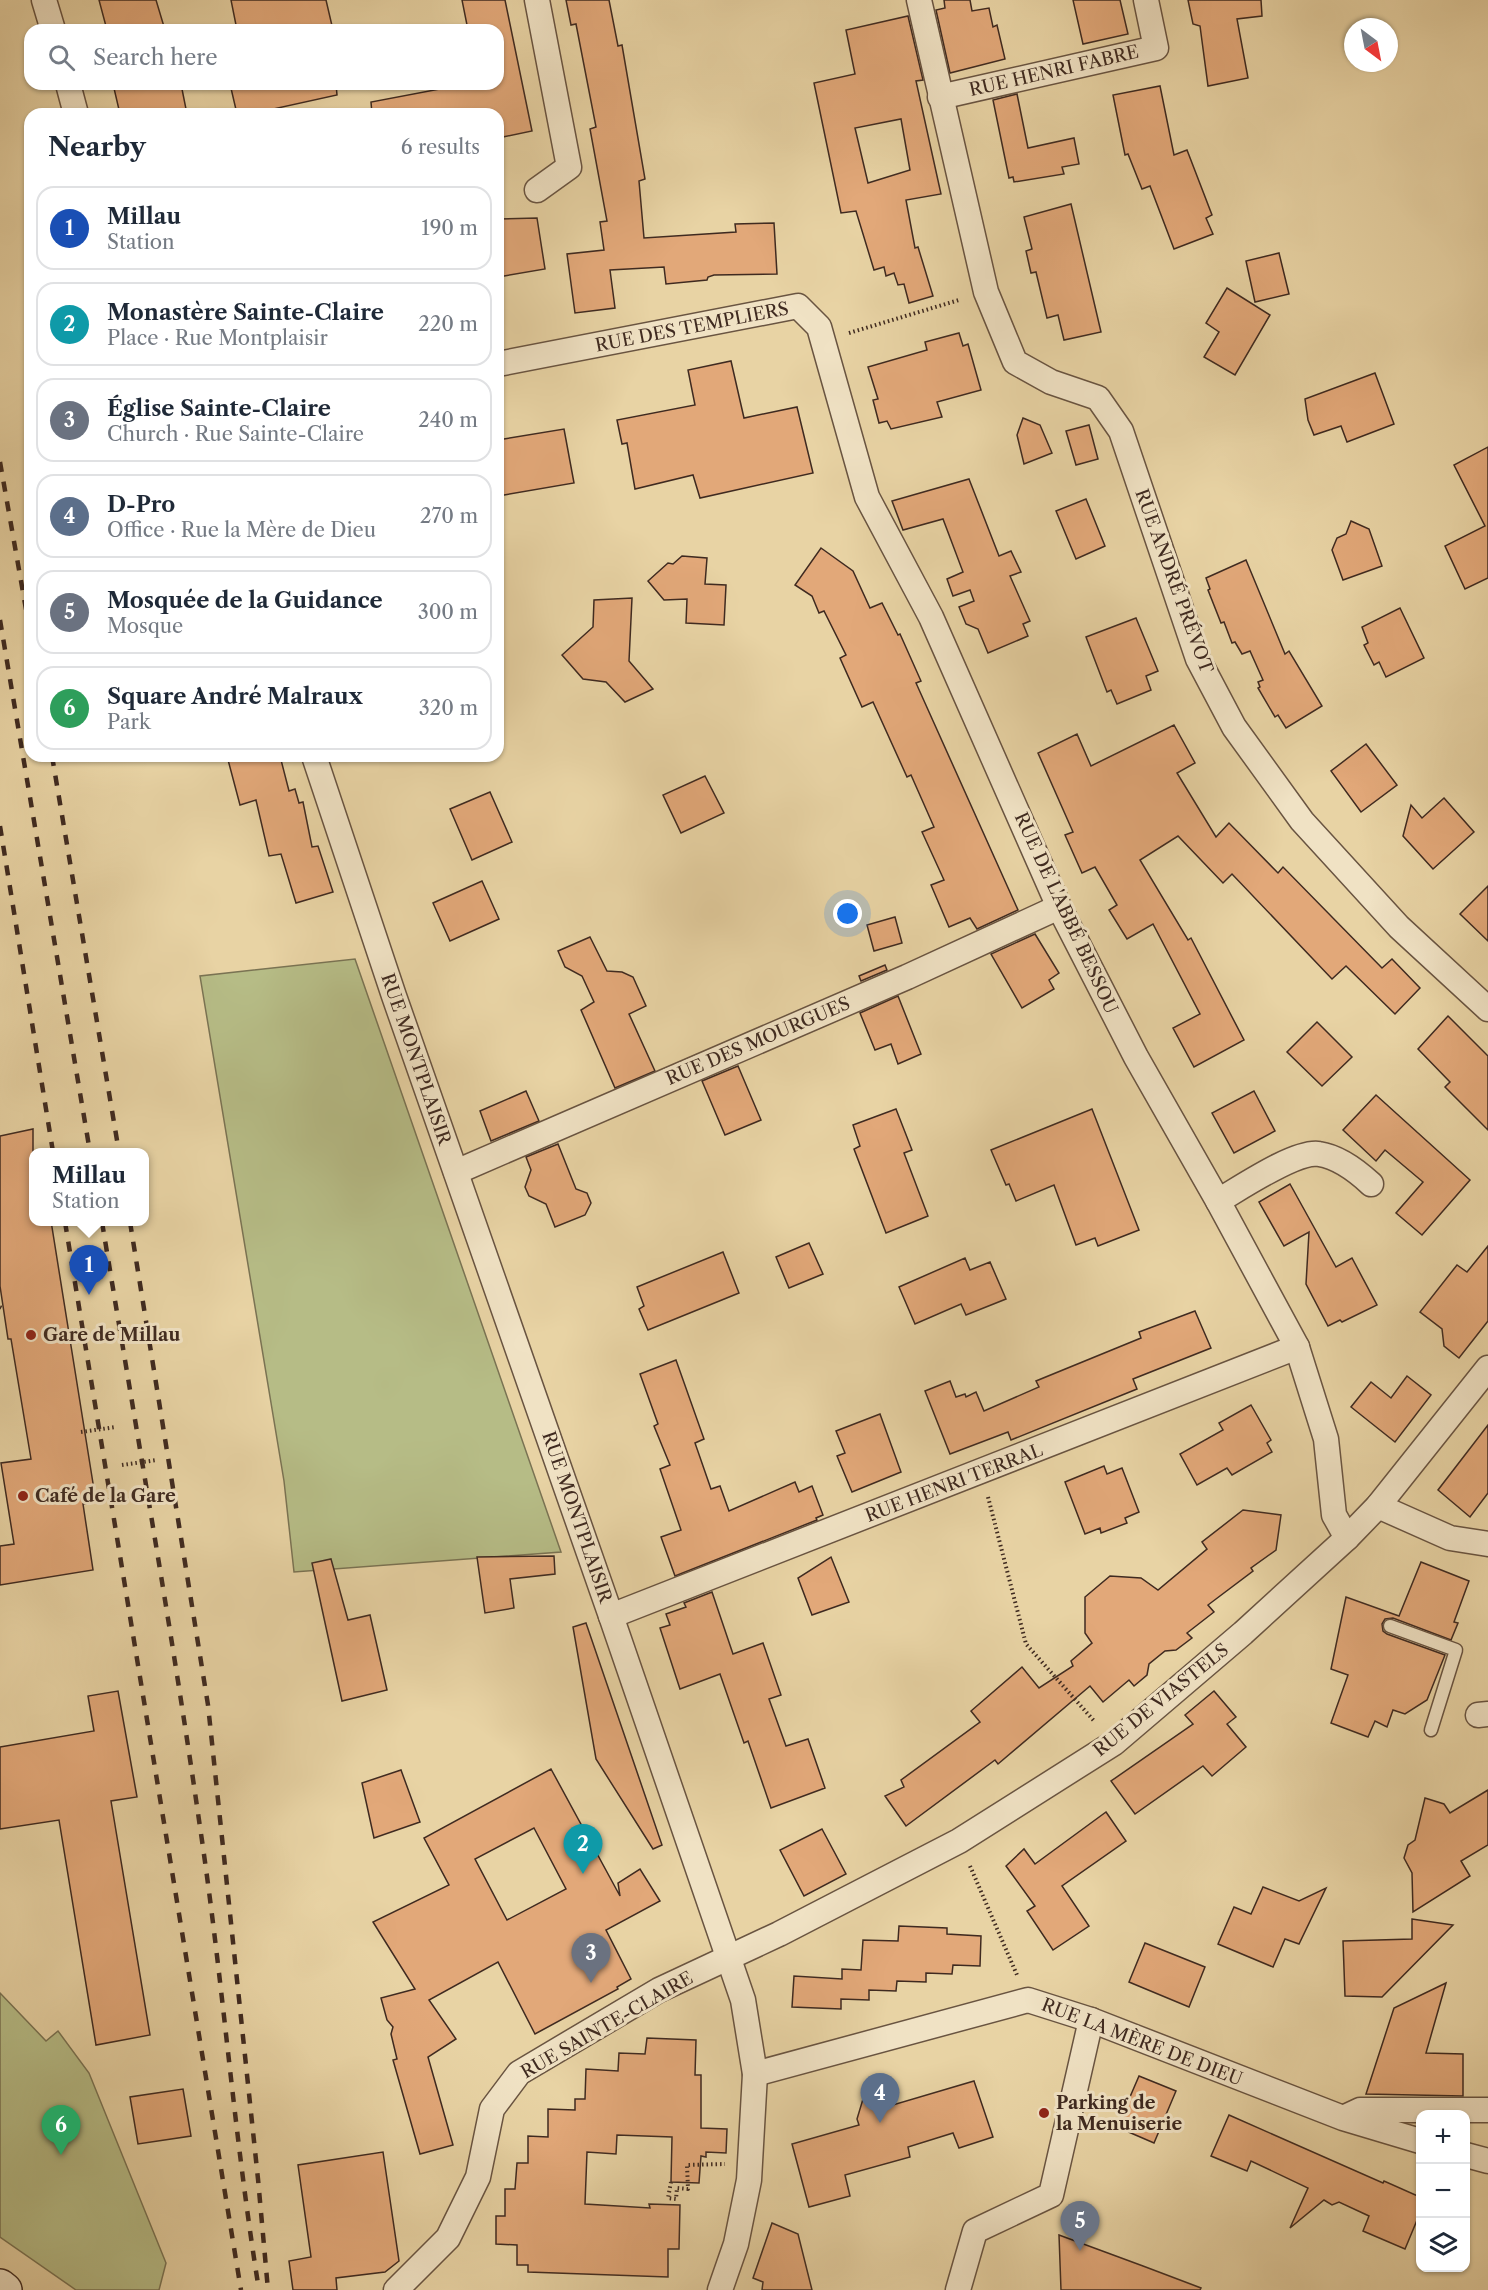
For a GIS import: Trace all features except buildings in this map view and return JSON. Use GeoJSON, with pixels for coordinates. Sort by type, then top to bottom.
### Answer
{"type":"FeatureCollection","features":[{"type":"Feature","properties":{"kind":"main road"},"geometry":{"type":"LineString","coordinates":[[0,2286],[5,2290]]}},
{"type":"Feature","properties":{"kind":"street"},"geometry":{"type":"LineString","coordinates":[[44,0],[51,24]]}},
{"type":"Feature","properties":{"kind":"street"},"geometry":{"type":"LineString","coordinates":[[537,0],[569,166],[537,190]]}},
{"type":"Feature","properties":{"kind":"street"},"geometry":{"type":"LineString","coordinates":[[919,0],[940,97]]}},
{"type":"Feature","properties":{"kind":"street","name":"RUE HENRI FABRE"},"geometry":{"type":"LineString","coordinates":[[940,97],[1156,48],[1146,0]]}},
{"type":"Feature","properties":{"kind":"street"},"geometry":{"type":"LineString","coordinates":[[70,90],[74,108]]}},
{"type":"Feature","properties":{"kind":"street","name":"RUE ANDRÉ PRÉVOT"},"geometry":{"type":"LineString","coordinates":[[940,97],[986,292],[1015,362],[1051,382],[1098,398],[1121,430],[1198,659],[1234,727],[1302,821],[1399,927],[1488,1009]]}},
{"type":"Feature","properties":{"kind":"street","name":"RUE DES TEMPLIERS"},"geometry":{"type":"LineString","coordinates":[[504,363],[798,306],[819,327],[867,497],[931,616]]}},
{"type":"Feature","properties":{"kind":"street","name":"RUE DE L'ABBÉ BESSOU"},"geometry":{"type":"LineString","coordinates":[[931,616],[1059,907],[1136,1057],[1297,1347],[1326,1439],[1334,1515],[1347,1538]]}},
{"type":"Feature","properties":{"kind":"street","name":"RUE MONTPLAISIR"},"geometry":{"type":"LineString","coordinates":[[316,762],[743,2000],[755,2074],[750,2164],[736,2244],[720,2290]]}},
{"type":"Feature","properties":{"kind":"street","name":"RUE DES MOURGUES"},"geometry":{"type":"LineString","coordinates":[[456,1172],[907,977],[1059,907]]}},
{"type":"Feature","properties":{"kind":"street"},"geometry":{"type":"LineString","coordinates":[[1218,1201],[1286,1161],[1318,1153],[1353,1167],[1371,1184]]}},
{"type":"Feature","properties":{"kind":"street","name":"RUE HENRI TERRAL"},"geometry":{"type":"LineString","coordinates":[[611,1616],[1297,1347]]}},
{"type":"Feature","properties":{"kind":"street","name":"RUE DE VIASTELS"},"geometry":{"type":"LineString","coordinates":[[728,1957],[779,1934],[959,1841],[1114,1743],[1243,1633],[1347,1538],[1378,1506],[1488,1368]]}},
{"type":"Feature","properties":{"kind":"street"},"geometry":{"type":"LineString","coordinates":[[1378,1506],[1450,1538],[1488,1544]]}},
{"type":"Feature","properties":{"kind":"street","name":"RUE SAINTE-CLAIRE"},"geometry":{"type":"LineString","coordinates":[[396,2290],[448,2238],[477,2177],[492,2109],[519,2073],[659,1990],[728,1957]]}},
{"type":"Feature","properties":{"kind":"street","name":"RUE LA MÈRE DE DIEU"},"geometry":{"type":"LineString","coordinates":[[755,2074],[1028,2000],[1091,2020],[1342,2118],[1416,2140]]}},
{"type":"Feature","properties":{"kind":"street"},"geometry":{"type":"LineString","coordinates":[[958,2290],[975,2231],[1051,2195],[1091,2020]]}},
{"type":"Feature","properties":{"kind":"street"},"geometry":{"type":"LineString","coordinates":[[1342,2118],[1360,2110],[1488,2110]]}},
{"type":"Feature","properties":{"kind":"street"},"geometry":{"type":"LineString","coordinates":[[1470,2156],[1488,2161]]}},
{"type":"Feature","properties":{"kind":"lane"},"geometry":{"type":"LineString","coordinates":[[1390,1626],[1456,1650],[1431,1730]]}},
{"type":"Feature","properties":{"kind":"path"},"geometry":{"type":"LineString","coordinates":[[823,340],[986,292]]}},
{"type":"Feature","properties":{"kind":"path"},"geometry":{"type":"LineString","coordinates":[[81,1432],[116,1427]]}},
{"type":"Feature","properties":{"kind":"path"},"geometry":{"type":"LineString","coordinates":[[122,1465],[157,1460]]}},
{"type":"Feature","properties":{"kind":"path"},"geometry":{"type":"LineString","coordinates":[[982,1472],[1026,1644],[1114,1743]]}},
{"type":"Feature","properties":{"kind":"path"},"geometry":{"type":"LineString","coordinates":[[959,1841],[1028,2000]]}},
{"type":"Feature","properties":{"kind":"path"},"geometry":{"type":"LineString","coordinates":[[671,2181],[668,2198],[676,2199],[677,2188],[688,2188],[687,2165],[750,2164]]}},
{"type":"Feature","properties":{"kind":"green space"},"geometry":{"type":"Polygon","coordinates":[[[355,959],[561,1552],[294,1572],[284,1481],[200,976],[355,959]]]}},
{"type":"Feature","properties":{"kind":"green space"},"geometry":{"type":"Polygon","coordinates":[[[0,1993],[46,2041],[58,2031],[89,2073],[166,2263],[159,2290],[76,2290],[0,2237],[0,1993]]]}},
{"type":"Feature","properties":{"kind":"railway"},"geometry":{"type":"LineString","coordinates":[[0,462],[24,598]]}},
{"type":"Feature","properties":{"kind":"railway"},"geometry":{"type":"LineString","coordinates":[[0,620],[24,762]]}},
{"type":"Feature","properties":{"kind":"railway"},"geometry":{"type":"LineString","coordinates":[[24,762],[89,1148]]}},
{"type":"Feature","properties":{"kind":"railway"},"geometry":{"type":"LineString","coordinates":[[53,762],[118,1148]]}},
{"type":"Feature","properties":{"kind":"railway"},"geometry":{"type":"LineString","coordinates":[[0,826],[52,1148]]}},
{"type":"Feature","properties":{"kind":"railway"},"geometry":{"type":"LineString","coordinates":[[66,1226],[241,2290]]}},
{"type":"Feature","properties":{"kind":"railway"},"geometry":{"type":"LineString","coordinates":[[103,1226],[189,1751],[215,1943],[242,2174],[259,2290]]}},
{"type":"Feature","properties":{"kind":"railway"},"geometry":{"type":"LineString","coordinates":[[131,1226],[208,1705],[268,2290]]}},
{"type":"Feature","properties":{"kind":"place","name":"Millau"},"geometry":{"type":"Point","coordinates":[89,1295]}},
{"type":"Feature","properties":{"kind":"place","name":"Gare de Millau"},"geometry":{"type":"Point","coordinates":[31,1335]}},
{"type":"Feature","properties":{"kind":"place","name":"Café de la Gare"},"geometry":{"type":"Point","coordinates":[23,1496]}},
{"type":"Feature","properties":{"kind":"place","name":"Monastère Sainte-Claire"},"geometry":{"type":"Point","coordinates":[583,1874]}},
{"type":"Feature","properties":{"kind":"place","name":"Église Sainte-Claire"},"geometry":{"type":"Point","coordinates":[591,1983]}},
{"type":"Feature","properties":{"kind":"place","name":"Parking de la Menuiserie"},"geometry":{"type":"Point","coordinates":[1044,2113]}},
{"type":"Feature","properties":{"kind":"place","name":"D-Pro"},"geometry":{"type":"Point","coordinates":[880,2123]}},
{"type":"Feature","properties":{"kind":"place","name":"Square André Malraux"},"geometry":{"type":"Point","coordinates":[61,2155]}},
{"type":"Feature","properties":{"kind":"place","name":"Mosquée de la Guidance"},"geometry":{"type":"Point","coordinates":[1080,2251]}}]}
